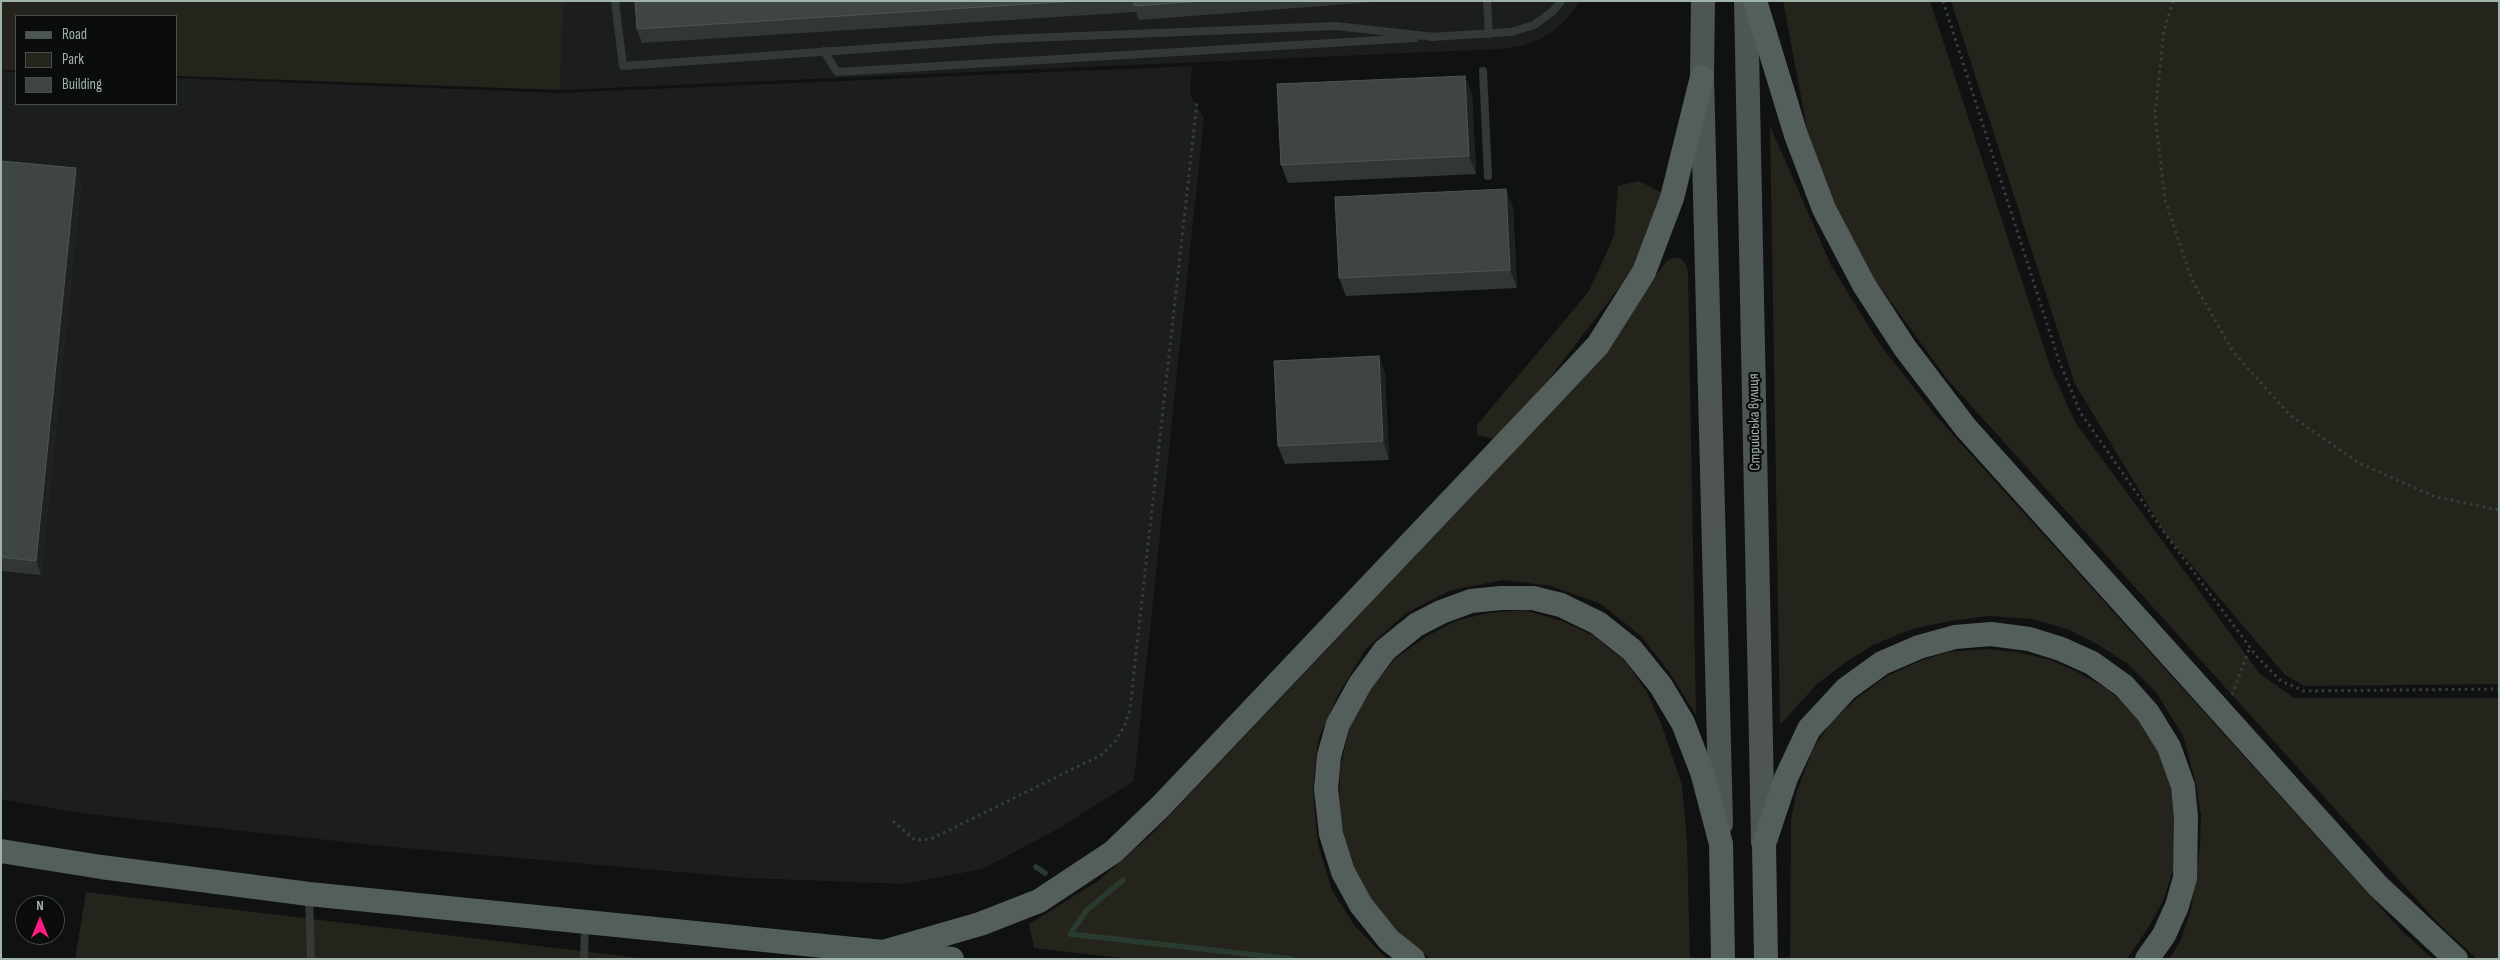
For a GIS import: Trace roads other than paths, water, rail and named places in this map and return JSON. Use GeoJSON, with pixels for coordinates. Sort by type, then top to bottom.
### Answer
{"type":"FeatureCollection","features":[{"type":"Feature","properties":{"kind":"highway"},"geometry":{"type":"LineString","coordinates":[[1755,1],[1796,135],[1824,209],[1864,285],[1905,348],[1966,428],[2365,872],[2456,959]]}},
{"type":"Feature","properties":{"kind":"highway"},"geometry":{"type":"LineString","coordinates":[[883,952],[980,924],[1039,902],[1113,852],[1160,807],[1555,392],[1598,345],[1644,272],[1672,198],[1702,77]]}},
{"type":"Feature","properties":{"kind":"highway"},"geometry":{"type":"LineString","coordinates":[[1413,959],[1389,940],[1361,905],[1343,872],[1331,834],[1326,789],[1329,756],[1338,724],[1360,684],[1385,650],[1416,626],[1442,612],[1471,601],[1502,598],[1533,598],[1561,605],[1598,623],[1632,650],[1660,686],[1683,723],[1702,772],[1721,844],[1723,959]]}},
{"type":"Feature","properties":{"kind":"highway"},"geometry":{"type":"LineString","coordinates":[[1766,959],[1764,844],[1786,778],[1809,729],[1846,689],[1882,663],[1919,647],[1955,637],[1991,634],[2029,638],[2092,663],[2124,686],[2148,713],[2169,747],[2183,786],[2186,817],[2185,878],[2177,906],[2164,935],[2146,959]]}},
{"type":"Feature","properties":{"kind":"highway"},"geometry":{"type":"LineString","coordinates":[[1,851],[101,867],[309,894],[952,959]]}},
{"type":"Feature","properties":{"kind":"highway"},"geometry":{"type":"LineString","coordinates":[[730,936],[789,959]]}},
{"type":"Feature","properties":{"kind":"main road"},"geometry":{"type":"LineString","coordinates":[[1703,1],[1702,77],[1721,844]]}},
{"type":"Feature","properties":{"kind":"main road","name":"Стрийська вулиця"},"geometry":{"type":"LineString","coordinates":[[1746,1],[1764,844]]}},
{"type":"Feature","properties":{"kind":"lane"},"geometry":{"type":"LineString","coordinates":[[615,1],[623,66],[1003,39],[1336,26],[1435,37]]}},
{"type":"Feature","properties":{"kind":"lane"},"geometry":{"type":"LineString","coordinates":[[1487,1],[1489,34]]}},
{"type":"Feature","properties":{"kind":"lane"},"geometry":{"type":"LineString","coordinates":[[824,51],[837,72],[1489,34],[1511,32],[1534,25],[1554,11],[1561,1]]}},
{"type":"Feature","properties":{"kind":"lane"},"geometry":{"type":"LineString","coordinates":[[1483,71],[1488,176]]}},
{"type":"Feature","properties":{"kind":"lane"},"geometry":{"type":"LineString","coordinates":[[309,894],[311,959]]}},
{"type":"Feature","properties":{"kind":"lane"},"geometry":{"type":"LineString","coordinates":[[584,959],[585,921]]}},
{"type":"Feature","properties":{"kind":"waterway"},"geometry":{"type":"LineString","coordinates":[[1036,867],[1045,873]]}},
{"type":"Feature","properties":{"kind":"waterway"},"geometry":{"type":"LineString","coordinates":[[1123,880],[1087,910],[1070,934],[1292,959]]}}]}
